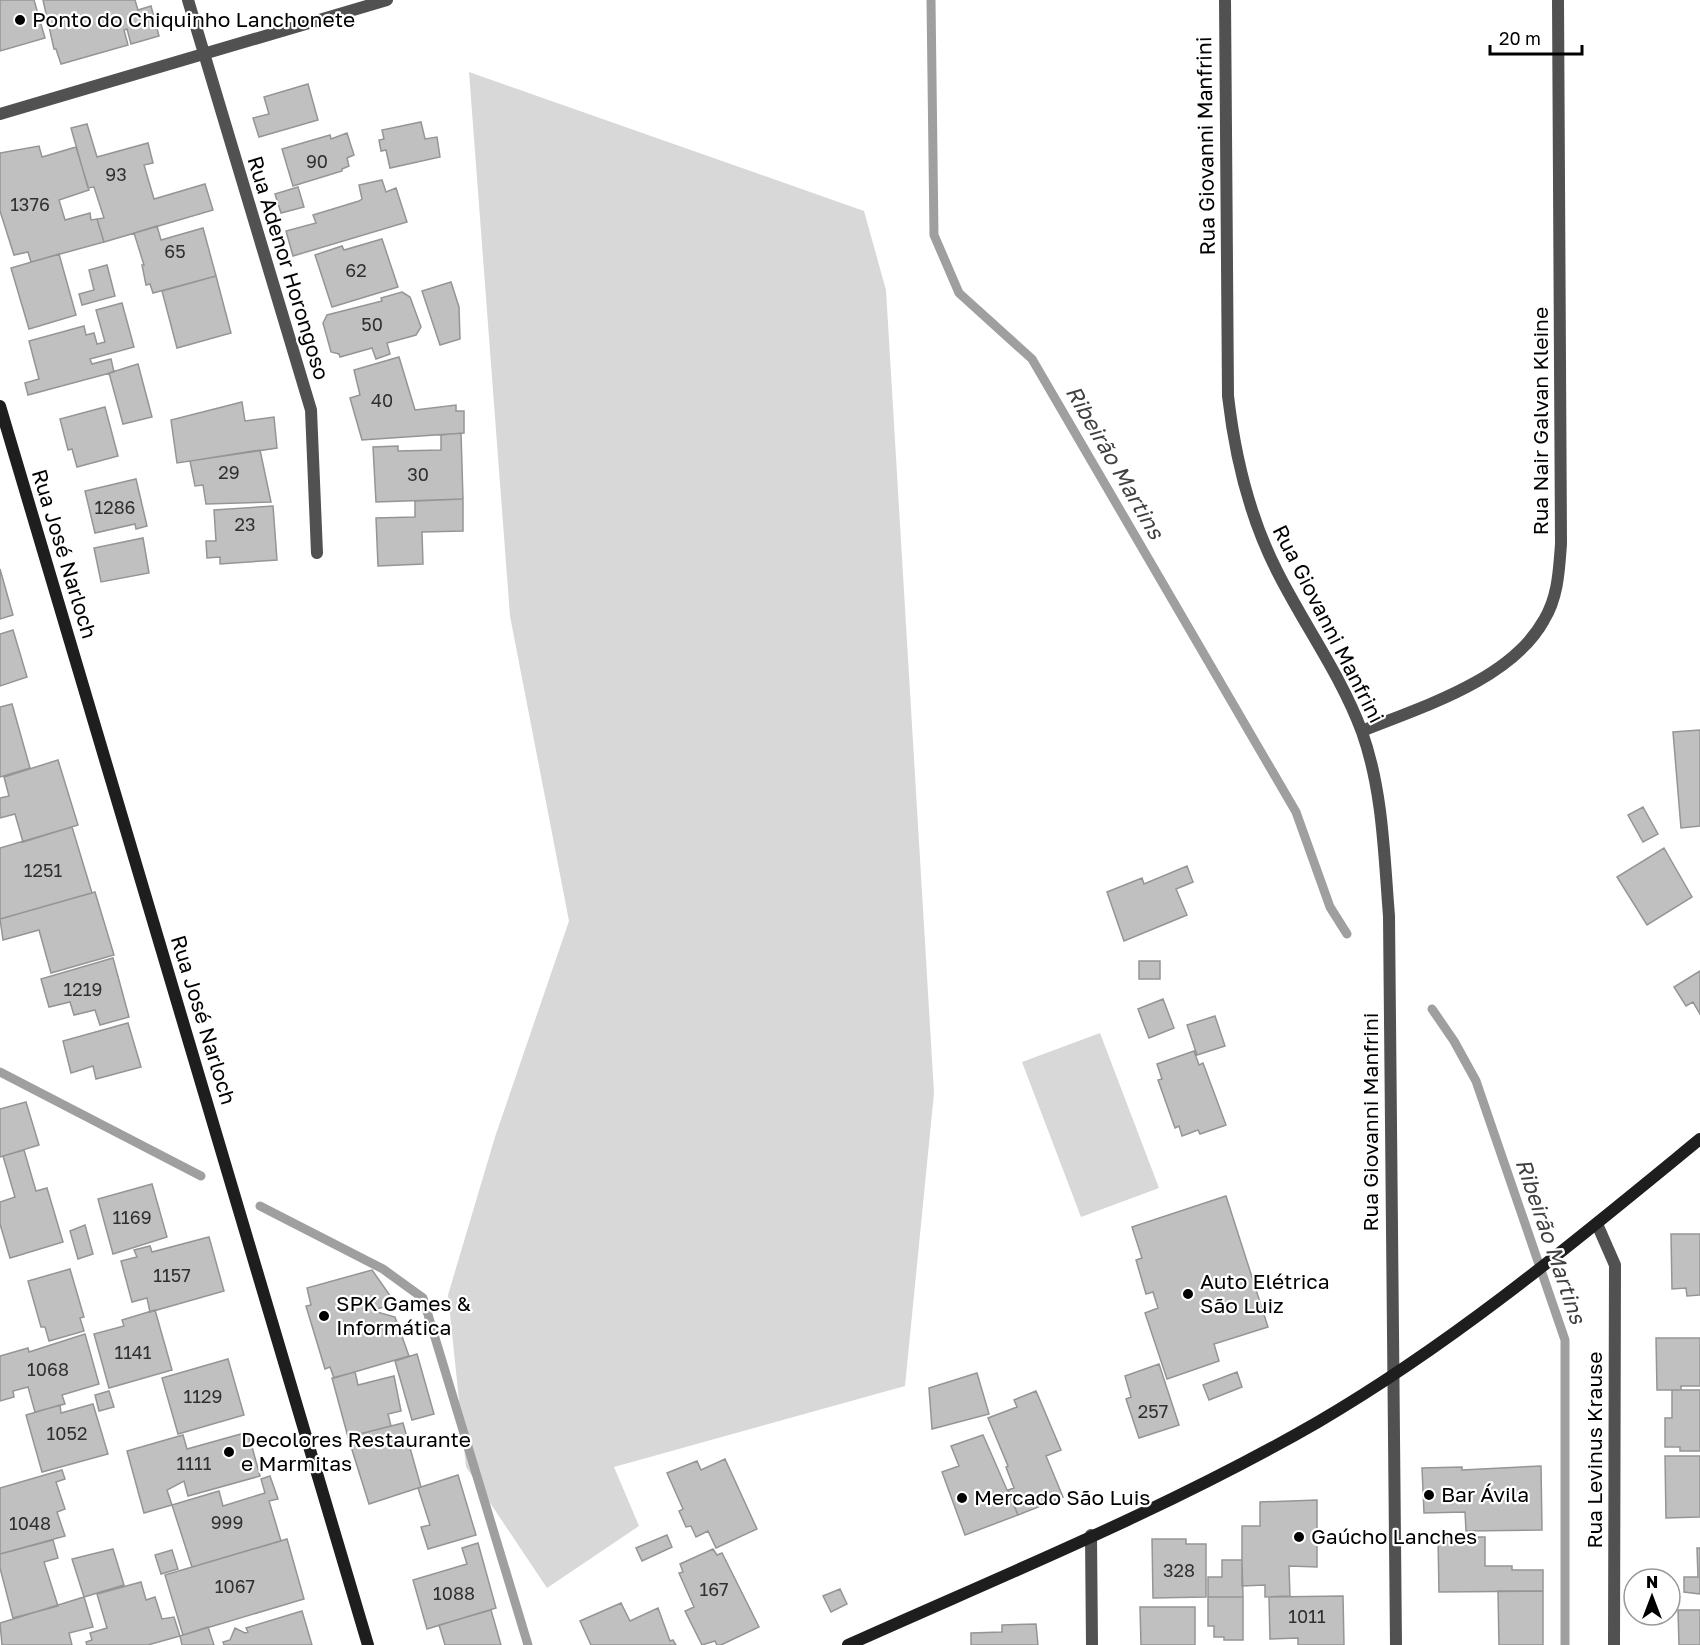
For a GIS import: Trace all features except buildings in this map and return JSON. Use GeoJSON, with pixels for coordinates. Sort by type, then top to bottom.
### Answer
{"type":"FeatureCollection","features":[{"type":"Feature","properties":{"kind":"main road","name":"Rua José Narloch"},"geometry":{"type":"LineString","coordinates":[[0,406],[368,1645]]}},
{"type":"Feature","properties":{"kind":"main road"},"geometry":{"type":"LineString","coordinates":[[848,1645],[1091,1535],[1240,1464],[1318,1421],[1393,1376],[1450,1337],[1597,1224],[1700,1139]]}},
{"type":"Feature","properties":{"kind":"street","name":"Rua Adenor Horongoso"},"geometry":{"type":"LineString","coordinates":[[188,0],[311,410],[317,553]]}},
{"type":"Feature","properties":{"kind":"street"},"geometry":{"type":"LineString","coordinates":[[0,114],[387,0]]}},
{"type":"Feature","properties":{"kind":"street","name":"Rua Giovanni Manfrini"},"geometry":{"type":"LineString","coordinates":[[1225,0],[1228,396],[1236,454],[1250,505],[1267,551],[1347,698],[1362,731],[1377,788],[1389,916],[1396,1645]]}},
{"type":"Feature","properties":{"kind":"street","name":"Rua Nair Galvan Kleine"},"geometry":{"type":"LineString","coordinates":[[1362,731],[1460,689],[1500,666],[1528,643],[1544,621],[1553,602],[1559,578],[1562,544],[1558,0]]}},
{"type":"Feature","properties":{"kind":"street","name":"Rua Levinus Krause"},"geometry":{"type":"LineString","coordinates":[[1597,1224],[1615,1265],[1614,1645]]}},
{"type":"Feature","properties":{"kind":"street"},"geometry":{"type":"LineString","coordinates":[[1091,1535],[1092,1645]]}},
{"type":"Feature","properties":{"kind":"shaded area"},"geometry":{"type":"Polygon","coordinates":[[[469,72],[864,211],[886,290],[934,1093],[905,1386],[614,1467],[639,1526],[547,1588],[466,1467],[448,1295],[495,1137],[569,921],[510,616],[469,72]]]}},
{"type":"Feature","properties":{"kind":"shaded area"},"geometry":{"type":"Polygon","coordinates":[[[1100,1033],[1159,1188],[1081,1217],[1022,1062],[1100,1033]]]}},
{"type":"Feature","properties":{"kind":"waterway","name":"Ribeirão Martins"},"geometry":{"type":"LineString","coordinates":[[931,0],[934,235],[959,293],[1032,359],[1296,812],[1330,907],[1347,934]]}},
{"type":"Feature","properties":{"kind":"waterway","name":"Ribeirão Martins"},"geometry":{"type":"LineString","coordinates":[[1432,1009],[1454,1041],[1476,1081],[1565,1340],[1565,1645]]}},
{"type":"Feature","properties":{"kind":"waterway"},"geometry":{"type":"LineString","coordinates":[[0,1072],[201,1176]]}},
{"type":"Feature","properties":{"kind":"waterway"},"geometry":{"type":"LineString","coordinates":[[260,1206],[383,1269],[423,1298],[528,1645]]}},
{"type":"Feature","properties":{"kind":"place","name":"Ponto do Chiquinho Lanchonete"},"geometry":{"type":"Point","coordinates":[20,20]}},
{"type":"Feature","properties":{"kind":"place","name":"Auto Elétrica São Luiz"},"geometry":{"type":"Point","coordinates":[1188,1294]}},
{"type":"Feature","properties":{"kind":"place","name":"SPK Games & Informática"},"geometry":{"type":"Point","coordinates":[324,1316]}},
{"type":"Feature","properties":{"kind":"place","name":"Decolores Restaurante e Marmitas"},"geometry":{"type":"Point","coordinates":[229,1452]}},
{"type":"Feature","properties":{"kind":"place","name":"Bar Ávila"},"geometry":{"type":"Point","coordinates":[1429,1495]}},
{"type":"Feature","properties":{"kind":"place","name":"Mercado São Luis"},"geometry":{"type":"Point","coordinates":[962,1498]}},
{"type":"Feature","properties":{"kind":"place","name":"Gaúcho Lanches"},"geometry":{"type":"Point","coordinates":[1299,1537]}}]}
